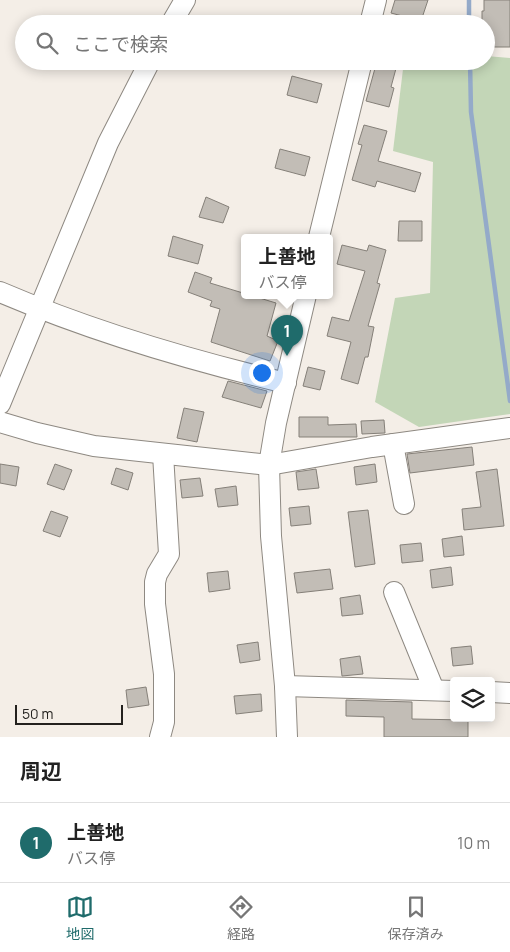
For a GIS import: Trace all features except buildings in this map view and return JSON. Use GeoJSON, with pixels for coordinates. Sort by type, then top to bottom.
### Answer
{"type":"FeatureCollection","features":[{"type":"Feature","properties":{"kind":"street"},"geometry":{"type":"LineString","coordinates":[[176,15],[185,0]]}},
{"type":"Feature","properties":{"kind":"street"},"geometry":{"type":"LineString","coordinates":[[372,15],[376,0]]}},
{"type":"Feature","properties":{"kind":"street"},"geometry":{"type":"LineString","coordinates":[[0,404],[108,143],[145,70]]}},
{"type":"Feature","properties":{"kind":"street"},"geometry":{"type":"LineString","coordinates":[[320,234],[360,70]]}},
{"type":"Feature","properties":{"kind":"street"},"geometry":{"type":"LineString","coordinates":[[0,292],[40,309],[215,366],[286,383]]}},
{"type":"Feature","properties":{"kind":"street"},"geometry":{"type":"LineString","coordinates":[[287,737],[285,686],[271,536],[269,465],[276,423],[305,299]]}},
{"type":"Feature","properties":{"kind":"street"},"geometry":{"type":"LineString","coordinates":[[0,422],[36,433],[94,446],[269,465],[393,444],[510,428]]}},
{"type":"Feature","properties":{"kind":"street"},"geometry":{"type":"LineString","coordinates":[[393,444],[404,504]]}},
{"type":"Feature","properties":{"kind":"street"},"geometry":{"type":"LineString","coordinates":[[160,737],[164,722],[164,674],[155,604],[155,582],[157,574],[170,554],[163,454]]}},
{"type":"Feature","properties":{"kind":"street"},"geometry":{"type":"LineString","coordinates":[[285,686],[444,690],[394,592]]}},
{"type":"Feature","properties":{"kind":"street"},"geometry":{"type":"LineString","coordinates":[[495,692],[510,693]]}},
{"type":"Feature","properties":{"kind":"green space"},"geometry":{"type":"Polygon","coordinates":[[[495,57],[510,58],[510,414],[419,427],[375,402],[395,298],[430,293],[433,162],[393,151],[403,70],[495,70],[495,57]]]}},
{"type":"Feature","properties":{"kind":"waterway"},"geometry":{"type":"LineString","coordinates":[[469,0],[469,15]]}},
{"type":"Feature","properties":{"kind":"waterway"},"geometry":{"type":"LineString","coordinates":[[470,70],[471,112],[510,401]]}},
{"type":"Feature","properties":{"kind":"place","name":"上善地"},"geometry":{"type":"Point","coordinates":[287,356]}}]}
